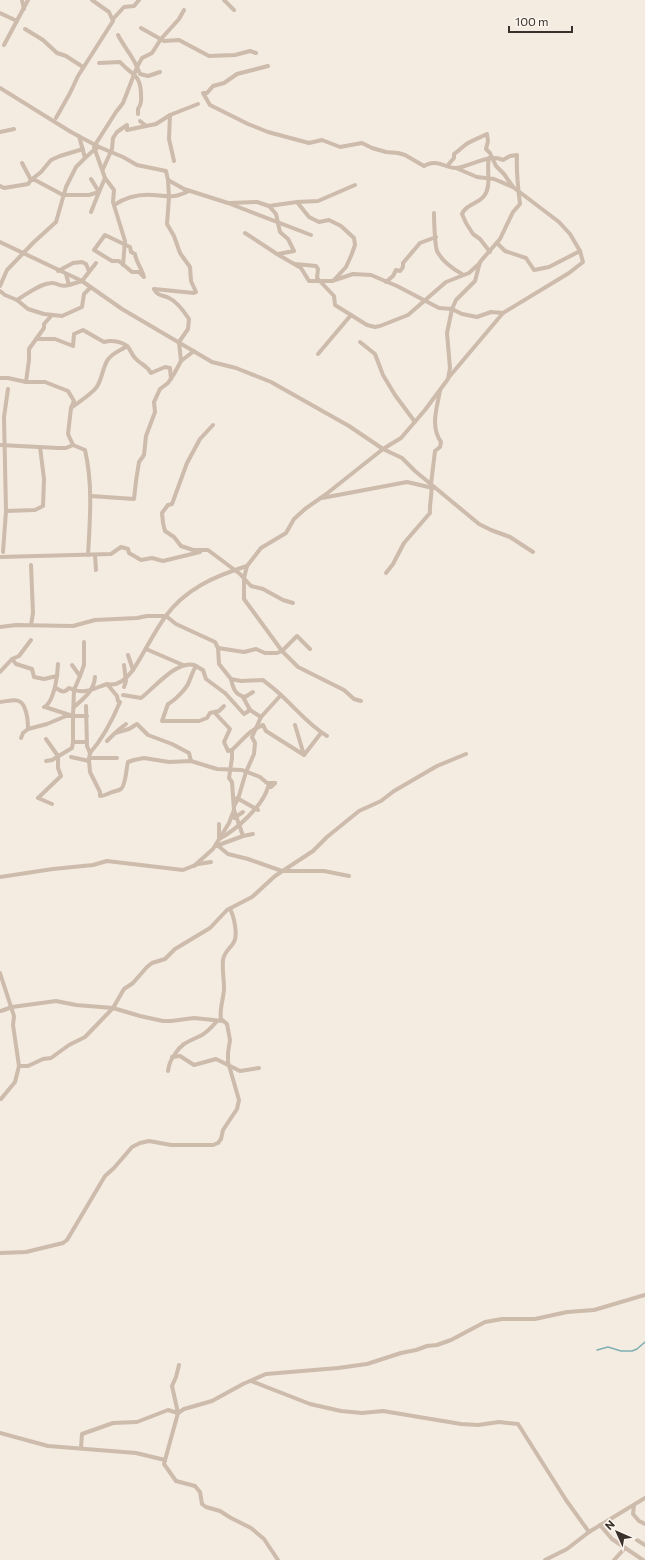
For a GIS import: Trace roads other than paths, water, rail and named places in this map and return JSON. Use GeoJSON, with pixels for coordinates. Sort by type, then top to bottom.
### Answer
{"type":"FeatureCollection","features":[{"type":"Feature","properties":{"kind":"street"},"geometry":{"type":"LineString","coordinates":[[22,0],[24,9]]}},
{"type":"Feature","properties":{"kind":"street"},"geometry":{"type":"LineString","coordinates":[[4,46],[28,0]]}},
{"type":"Feature","properties":{"kind":"street"},"geometry":{"type":"LineString","coordinates":[[92,0],[109,12],[113,19]]}},
{"type":"Feature","properties":{"kind":"street"},"geometry":{"type":"LineString","coordinates":[[56,118],[83,67],[112,23],[113,19],[124,7],[134,6],[139,0]]}},
{"type":"Feature","properties":{"kind":"street"},"geometry":{"type":"LineString","coordinates":[[224,0],[234,10]]}},
{"type":"Feature","properties":{"kind":"street"},"geometry":{"type":"LineString","coordinates":[[0,286],[6,271],[56,222],[63,195],[76,167],[95,146],[123,103],[133,74],[142,58],[152,53],[161,39],[179,19],[184,10]]}},
{"type":"Feature","properties":{"kind":"street"},"geometry":{"type":"LineString","coordinates":[[0,13],[17,21]]}},
{"type":"Feature","properties":{"kind":"street"},"geometry":{"type":"LineString","coordinates":[[141,28],[164,41],[179,40],[209,56],[235,55],[250,51],[256,53]]}},
{"type":"Feature","properties":{"kind":"street"},"geometry":{"type":"LineString","coordinates":[[25,29],[43,40],[57,53],[66,56],[83,67]]}},
{"type":"Feature","properties":{"kind":"street"},"geometry":{"type":"LineString","coordinates":[[118,35],[124,48],[133,55],[140,74],[148,76],[160,72]]}},
{"type":"Feature","properties":{"kind":"street"},"geometry":{"type":"LineString","coordinates":[[99,63],[120,62],[133,74],[140,84],[141,104],[138,109],[138,114]]}},
{"type":"Feature","properties":{"kind":"street"},"geometry":{"type":"LineString","coordinates":[[268,66],[237,74],[224,83],[213,86],[207,93],[203,93],[210,105],[268,132],[309,143],[322,140],[340,147],[362,143],[386,152],[405,155],[424,166],[432,163],[447,166],[477,177],[489,178],[513,187]]}},
{"type":"Feature","properties":{"kind":"street"},"geometry":{"type":"LineString","coordinates":[[0,88],[95,146],[123,157],[137,165],[166,172],[169,197],[168,225],[173,233],[180,253],[190,268],[191,280],[196,292],[154,289],[158,294],[177,303],[189,319],[188,329],[179,342],[181,361]]}},
{"type":"Feature","properties":{"kind":"street"},"geometry":{"type":"LineString","coordinates":[[102,170],[110,152],[113,138],[124,127],[128,125],[128,130],[156,124],[170,115],[198,104]]}},
{"type":"Feature","properties":{"kind":"street"},"geometry":{"type":"LineString","coordinates":[[170,115],[169,139],[174,161]]}},
{"type":"Feature","properties":{"kind":"street"},"geometry":{"type":"LineString","coordinates":[[140,121],[146,126]]}},
{"type":"Feature","properties":{"kind":"street"},"geometry":{"type":"LineString","coordinates":[[0,132],[14,129]]}},
{"type":"Feature","properties":{"kind":"street"},"geometry":{"type":"LineString","coordinates":[[361,702],[354,699],[344,690],[298,668],[282,651],[244,599],[244,578],[247,566],[261,548],[286,533],[294,519],[305,509],[322,498],[383,449],[401,438],[503,313],[569,273],[583,262],[580,251],[570,234],[560,222],[513,187],[496,166],[486,149],[488,141],[487,134],[476,140],[469,141],[461,150],[454,154],[454,158],[447,166]]}},
{"type":"Feature","properties":{"kind":"street"},"geometry":{"type":"LineString","coordinates":[[79,136],[85,158]]}},
{"type":"Feature","properties":{"kind":"street"},"geometry":{"type":"LineString","coordinates":[[95,146],[105,178],[114,190],[112,199],[125,244],[123,265]]}},
{"type":"Feature","properties":{"kind":"street"},"geometry":{"type":"LineString","coordinates":[[0,186],[4,188],[28,184],[51,160],[83,149]]}},
{"type":"Feature","properties":{"kind":"street"},"geometry":{"type":"LineString","coordinates":[[293,264],[316,266],[318,268],[317,278],[334,296],[335,305],[367,325],[378,326],[408,315],[446,282],[462,274],[469,273],[497,243],[504,233],[513,212],[519,205],[517,155],[510,156],[503,160],[499,158],[491,158],[474,164],[455,168]]}},
{"type":"Feature","properties":{"kind":"street"},"geometry":{"type":"LineString","coordinates":[[490,252],[480,239],[473,234],[462,214],[463,211],[484,197],[489,178],[487,166],[491,158]]}},
{"type":"Feature","properties":{"kind":"street"},"geometry":{"type":"LineString","coordinates":[[22,163],[31,180]]}},
{"type":"Feature","properties":{"kind":"street"},"geometry":{"type":"LineString","coordinates":[[91,212],[105,178]]}},
{"type":"Feature","properties":{"kind":"street"},"geometry":{"type":"LineString","coordinates":[[91,179],[99,192]]}},
{"type":"Feature","properties":{"kind":"street"},"geometry":{"type":"LineString","coordinates":[[31,180],[35,180],[63,195],[89,196],[99,192]]}},
{"type":"Feature","properties":{"kind":"street"},"geometry":{"type":"LineString","coordinates":[[168,180],[189,191],[228,203],[311,234]]}},
{"type":"Feature","properties":{"kind":"street"},"geometry":{"type":"LineString","coordinates":[[228,203],[257,202],[269,206],[318,201],[355,186]]}},
{"type":"Feature","properties":{"kind":"street"},"geometry":{"type":"LineString","coordinates":[[114,205],[125,198],[152,194],[169,197],[178,196],[189,191]]}},
{"type":"Feature","properties":{"kind":"street"},"geometry":{"type":"LineString","coordinates":[[297,202],[309,218],[319,222],[329,220],[341,226],[354,238],[356,245],[346,267],[332,281]]}},
{"type":"Feature","properties":{"kind":"street"},"geometry":{"type":"LineString","coordinates":[[269,206],[275,213],[280,232],[288,239],[294,251],[277,254]]}},
{"type":"Feature","properties":{"kind":"street"},"geometry":{"type":"LineString","coordinates":[[434,214],[437,250],[441,258],[462,274]]}},
{"type":"Feature","properties":{"kind":"street"},"geometry":{"type":"LineString","coordinates":[[245,233],[301,268],[309,281],[332,281],[356,274],[372,275],[439,308],[452,309],[462,314],[477,318],[491,312],[503,313]]}},
{"type":"Feature","properties":{"kind":"street"},"geometry":{"type":"LineString","coordinates":[[105,235],[130,247],[131,252],[135,254],[136,260],[144,277],[139,272],[132,272],[123,265],[118,261],[112,261],[94,250],[105,235]]}},
{"type":"Feature","properties":{"kind":"street"},"geometry":{"type":"LineString","coordinates":[[386,282],[393,276],[396,270],[400,271],[403,267],[403,263],[420,243],[436,237]]}},
{"type":"Feature","properties":{"kind":"street"},"geometry":{"type":"LineString","coordinates":[[0,242],[82,282],[122,309],[213,363],[236,368],[276,385],[354,429],[383,449],[402,458],[433,487],[480,524],[510,537],[533,552]]}},
{"type":"Feature","properties":{"kind":"street"},"geometry":{"type":"LineString","coordinates":[[497,243],[505,251],[526,258],[534,270],[549,267],[580,251]]}},
{"type":"Feature","properties":{"kind":"street"},"geometry":{"type":"LineString","coordinates":[[58,271],[68,265],[82,262],[86,264],[89,271]]}},
{"type":"Feature","properties":{"kind":"street"},"geometry":{"type":"LineString","coordinates":[[448,379],[450,368],[447,333],[452,309],[457,298],[475,281],[480,262]]}},
{"type":"Feature","properties":{"kind":"street"},"geometry":{"type":"LineString","coordinates":[[17,300],[41,286],[52,282],[62,287],[82,282],[96,263]]}},
{"type":"Feature","properties":{"kind":"street"},"geometry":{"type":"LineString","coordinates":[[66,274],[69,285]]}},
{"type":"Feature","properties":{"kind":"street"},"geometry":{"type":"LineString","coordinates":[[0,291],[17,300],[28,309],[62,316],[82,307],[84,294],[90,288]]}},
{"type":"Feature","properties":{"kind":"street"},"geometry":{"type":"LineString","coordinates":[[26,382],[29,349],[44,328],[44,324],[52,315]]}},
{"type":"Feature","properties":{"kind":"street"},"geometry":{"type":"LineString","coordinates":[[318,354],[351,315]]}},
{"type":"Feature","properties":{"kind":"street"},"geometry":{"type":"LineString","coordinates":[[36,339],[56,339],[73,346],[74,334],[83,330],[104,342],[110,340],[127,346],[136,359],[147,366],[151,373],[165,368],[170,368],[171,379]]}},
{"type":"Feature","properties":{"kind":"street"},"geometry":{"type":"LineString","coordinates":[[360,342],[376,354],[383,375],[395,395],[415,422]]}},
{"type":"Feature","properties":{"kind":"street"},"geometry":{"type":"LineString","coordinates":[[71,408],[89,395],[96,387],[100,381],[107,361],[113,354],[127,346]]}},
{"type":"Feature","properties":{"kind":"street"},"geometry":{"type":"LineString","coordinates":[[91,496],[134,499],[140,462],[144,456],[146,436],[155,412],[154,402],[160,389],[171,379],[181,361],[194,351]]}},
{"type":"Feature","properties":{"kind":"street"},"geometry":{"type":"LineString","coordinates":[[0,378],[8,378],[26,382],[45,382],[68,391],[74,401],[71,408],[68,434],[73,445],[85,450],[88,461],[91,496],[88,555]]}},
{"type":"Feature","properties":{"kind":"street"},"geometry":{"type":"LineString","coordinates":[[3,552],[6,511],[4,417],[8,389]]}},
{"type":"Feature","properties":{"kind":"street"},"geometry":{"type":"LineString","coordinates":[[386,573],[393,564],[404,543],[430,513],[429,501],[433,487],[435,451],[440,446],[441,442],[435,426],[440,389]]}},
{"type":"Feature","properties":{"kind":"street"},"geometry":{"type":"LineString","coordinates":[[212,426],[200,439],[187,463],[172,504],[168,505],[162,513],[165,531],[174,537],[181,546],[193,550],[208,550],[244,578],[251,586],[263,589],[282,600],[293,603]]}},
{"type":"Feature","properties":{"kind":"street"},"geometry":{"type":"LineString","coordinates":[[0,445],[66,448],[73,445]]}},
{"type":"Feature","properties":{"kind":"street"},"geometry":{"type":"LineString","coordinates":[[6,511],[35,510],[43,506],[44,479],[40,447]]}},
{"type":"Feature","properties":{"kind":"street"},"geometry":{"type":"LineString","coordinates":[[322,498],[407,482],[433,487]]}},
{"type":"Feature","properties":{"kind":"street"},"geometry":{"type":"LineString","coordinates":[[0,557],[111,554],[121,547],[128,549],[129,553],[141,560],[152,558],[163,561],[208,550]]}},
{"type":"Feature","properties":{"kind":"street"},"geometry":{"type":"LineString","coordinates":[[95,555],[96,570]]}},
{"type":"Feature","properties":{"kind":"street"},"geometry":{"type":"LineString","coordinates":[[31,565],[33,613],[31,625]]}},
{"type":"Feature","properties":{"kind":"street"},"geometry":{"type":"LineString","coordinates":[[56,688],[62,692],[69,688],[74,690],[89,691],[107,684],[118,684],[133,670],[166,616],[193,589],[234,570],[247,566]]}},
{"type":"Feature","properties":{"kind":"street"},"geometry":{"type":"LineString","coordinates":[[0,627],[16,625],[74,626],[95,620],[166,616],[176,624],[215,642],[218,648],[219,664],[231,679],[233,689],[239,696],[243,697],[250,710],[261,717]]}},
{"type":"Feature","properties":{"kind":"street"},"geometry":{"type":"LineString","coordinates":[[218,648],[244,652],[256,649],[265,653],[282,651],[297,636],[310,649]]}},
{"type":"Feature","properties":{"kind":"street"},"geometry":{"type":"LineString","coordinates":[[0,672],[12,659],[19,656],[31,640]]}},
{"type":"Feature","properties":{"kind":"street"},"geometry":{"type":"LineString","coordinates":[[46,761],[52,760],[72,748],[74,690],[84,665],[84,642]]}},
{"type":"Feature","properties":{"kind":"street"},"geometry":{"type":"LineString","coordinates":[[146,649],[182,665],[194,665],[203,670],[206,679],[225,692],[244,714],[250,710]]}},
{"type":"Feature","properties":{"kind":"street"},"geometry":{"type":"LineString","coordinates":[[128,655],[133,670]]}},
{"type":"Feature","properties":{"kind":"street"},"geometry":{"type":"LineString","coordinates":[[12,659],[16,664],[32,670],[34,677],[44,679],[57,676]]}},
{"type":"Feature","properties":{"kind":"street"},"geometry":{"type":"LineString","coordinates":[[58,664],[56,688],[48,706],[44,707],[73,716]]}},
{"type":"Feature","properties":{"kind":"street"},"geometry":{"type":"LineString","coordinates":[[72,665],[80,676]]}},
{"type":"Feature","properties":{"kind":"street"},"geometry":{"type":"LineString","coordinates":[[124,665],[126,681],[124,687]]}},
{"type":"Feature","properties":{"kind":"street"},"geometry":{"type":"LineString","coordinates":[[123,695],[141,698],[175,669],[182,665]]}},
{"type":"Feature","properties":{"kind":"street"},"geometry":{"type":"LineString","coordinates":[[196,666],[192,672],[188,686],[175,701],[168,704],[162,721],[199,720],[206,718],[210,713],[219,711],[224,706]]}},
{"type":"Feature","properties":{"kind":"street"},"geometry":{"type":"LineString","coordinates":[[74,707],[87,697],[89,691],[95,683],[96,677]]}},
{"type":"Feature","properties":{"kind":"street"},"geometry":{"type":"LineString","coordinates":[[231,679],[241,681],[263,680],[282,695],[321,733],[327,736]]}},
{"type":"Feature","properties":{"kind":"street"},"geometry":{"type":"LineString","coordinates":[[89,757],[101,741],[120,702],[107,684]]}},
{"type":"Feature","properties":{"kind":"street"},"geometry":{"type":"LineString","coordinates":[[243,697],[253,692]]}},
{"type":"Feature","properties":{"kind":"street"},"geometry":{"type":"LineString","coordinates":[[213,849],[230,820],[246,772],[254,754],[255,743],[252,737],[256,728],[261,717],[282,695]]}},
{"type":"Feature","properties":{"kind":"street"},"geometry":{"type":"LineString","coordinates":[[0,702],[18,700],[23,703],[28,717],[28,728]]}},
{"type":"Feature","properties":{"kind":"street"},"geometry":{"type":"LineString","coordinates":[[86,706],[86,742],[90,772],[100,792],[100,796],[105,796],[111,792],[120,790],[124,786],[125,771],[128,762],[144,758],[169,762],[190,760],[217,769],[237,769],[260,777],[267,783],[275,783],[271,787],[268,787],[256,809],[230,834],[219,839]]}},
{"type":"Feature","properties":{"kind":"street"},"geometry":{"type":"LineString","coordinates":[[214,712],[230,729],[224,742],[228,751],[232,750]]}},
{"type":"Feature","properties":{"kind":"street"},"geometry":{"type":"LineString","coordinates":[[21,738],[22,733],[28,728],[53,722],[66,716],[87,716]]}},
{"type":"Feature","properties":{"kind":"street"},"geometry":{"type":"LineString","coordinates":[[107,741],[126,724]]}},
{"type":"Feature","properties":{"kind":"street"},"geometry":{"type":"LineString","coordinates":[[115,733],[129,729],[137,724],[148,735],[172,744],[189,753],[190,760]]}},
{"type":"Feature","properties":{"kind":"street"},"geometry":{"type":"LineString","coordinates":[[243,836],[236,818],[232,782],[229,778],[232,750],[248,733],[264,725],[266,731],[304,755]]}},
{"type":"Feature","properties":{"kind":"street"},"geometry":{"type":"LineString","coordinates":[[295,725],[304,755]]}},
{"type":"Feature","properties":{"kind":"street"},"geometry":{"type":"LineString","coordinates":[[304,755],[321,733]]}},
{"type":"Feature","properties":{"kind":"street"},"geometry":{"type":"LineString","coordinates":[[46,739],[58,756],[58,768],[61,776],[38,798],[52,804]]}},
{"type":"Feature","properties":{"kind":"street"},"geometry":{"type":"LineString","coordinates":[[73,742],[86,742]]}},
{"type":"Feature","properties":{"kind":"street"},"geometry":{"type":"LineString","coordinates":[[19,1066],[28,1066],[43,1059],[51,1058],[69,1044],[86,1037],[113,1008],[124,989],[152,963],[165,959],[175,949],[210,928],[230,909],[252,897],[270,880],[313,851],[327,837],[359,811],[381,801],[394,791],[437,766],[466,754]]}},
{"type":"Feature","properties":{"kind":"street"},"geometry":{"type":"LineString","coordinates":[[71,757],[117,758]]}},
{"type":"Feature","properties":{"kind":"street"},"geometry":{"type":"LineString","coordinates":[[233,796],[256,809]]}},
{"type":"Feature","properties":{"kind":"street"},"geometry":{"type":"LineString","coordinates":[[230,820],[236,818],[243,812]]}},
{"type":"Feature","properties":{"kind":"street"},"geometry":{"type":"LineString","coordinates":[[219,824],[219,839]]}},
{"type":"Feature","properties":{"kind":"street"},"geometry":{"type":"LineString","coordinates":[[194,866],[217,846],[243,836],[253,834]]}},
{"type":"Feature","properties":{"kind":"street"},"geometry":{"type":"LineString","coordinates":[[217,846],[228,854],[248,859],[282,872],[324,871],[349,876]]}},
{"type":"Feature","properties":{"kind":"street"},"geometry":{"type":"LineString","coordinates":[[0,877],[93,865],[107,861],[183,870],[211,862]]}},
{"type":"Feature","properties":{"kind":"street"},"geometry":{"type":"LineString","coordinates":[[0,1253],[26,1252],[63,1243],[67,1240],[105,1176],[132,1147],[149,1141],[171,1145],[213,1145],[218,1143],[223,1130],[237,1109],[239,1100],[229,1066],[228,1053],[230,1040],[227,1024],[221,1019],[220,1014],[223,1000],[223,959],[225,953],[234,942],[235,937],[234,918],[230,909]]}},
{"type":"Feature","properties":{"kind":"street"},"geometry":{"type":"LineString","coordinates":[[0,973],[14,1016],[13,1025],[19,1066],[15,1082],[1,1099]]}},
{"type":"Feature","properties":{"kind":"street"},"geometry":{"type":"LineString","coordinates":[[0,1011],[12,1007],[56,1002],[113,1008],[163,1021],[194,1018],[224,1021]]}},
{"type":"Feature","properties":{"kind":"street"},"geometry":{"type":"LineString","coordinates":[[168,1071],[170,1060],[182,1044],[190,1039],[199,1037],[211,1028],[217,1021]]}},
{"type":"Feature","properties":{"kind":"street"},"geometry":{"type":"LineString","coordinates":[[172,1057],[180,1056],[194,1065],[216,1059],[240,1071],[259,1068]]}},
{"type":"Feature","properties":{"kind":"street"},"geometry":{"type":"LineString","coordinates":[[178,1413],[184,1409],[212,1401],[266,1374],[367,1364],[432,1344],[437,1345],[451,1340],[485,1322],[502,1319],[535,1319],[557,1314],[594,1310],[645,1295]]}},
{"type":"Feature","properties":{"kind":"street"},"geometry":{"type":"LineString","coordinates":[[179,1365],[172,1386],[178,1413],[164,1464],[176,1481],[195,1486],[200,1492],[202,1504],[206,1508],[220,1511],[251,1528],[264,1539],[278,1560]]}},
{"type":"Feature","properties":{"kind":"street"},"geometry":{"type":"LineString","coordinates":[[251,1381],[310,1404],[341,1411],[362,1413],[383,1411],[461,1424],[478,1425],[499,1422],[518,1424],[524,1436],[589,1532]]}},
{"type":"Feature","properties":{"kind":"street"},"geometry":{"type":"LineString","coordinates":[[81,1448],[82,1434],[92,1430],[113,1423],[138,1422],[168,1410],[178,1413]]}},
{"type":"Feature","properties":{"kind":"street"},"geometry":{"type":"LineString","coordinates":[[0,1433],[48,1446],[136,1453],[165,1460]]}},
{"type":"Feature","properties":{"kind":"street"},"geometry":{"type":"LineString","coordinates":[[545,1560],[567,1548],[589,1532],[645,1498]]}},
{"type":"Feature","properties":{"kind":"street"},"geometry":{"type":"LineString","coordinates":[[634,1505],[633,1514],[639,1521],[645,1524]]}},
{"type":"Feature","properties":{"kind":"street"},"geometry":{"type":"LineString","coordinates":[[600,1525],[612,1539],[643,1560]]}},
{"type":"Feature","properties":{"kind":"street"},"geometry":{"type":"LineString","coordinates":[[637,1540],[645,1545]]}},
{"type":"Feature","properties":{"kind":"street"},"geometry":{"type":"LineString","coordinates":[[614,1560],[625,1548]]}},
{"type":"Feature","properties":{"kind":"waterway"},"geometry":{"type":"LineString","coordinates":[[597,1350],[608,1347],[621,1351],[632,1351],[637,1349],[645,1342]]}}]}
